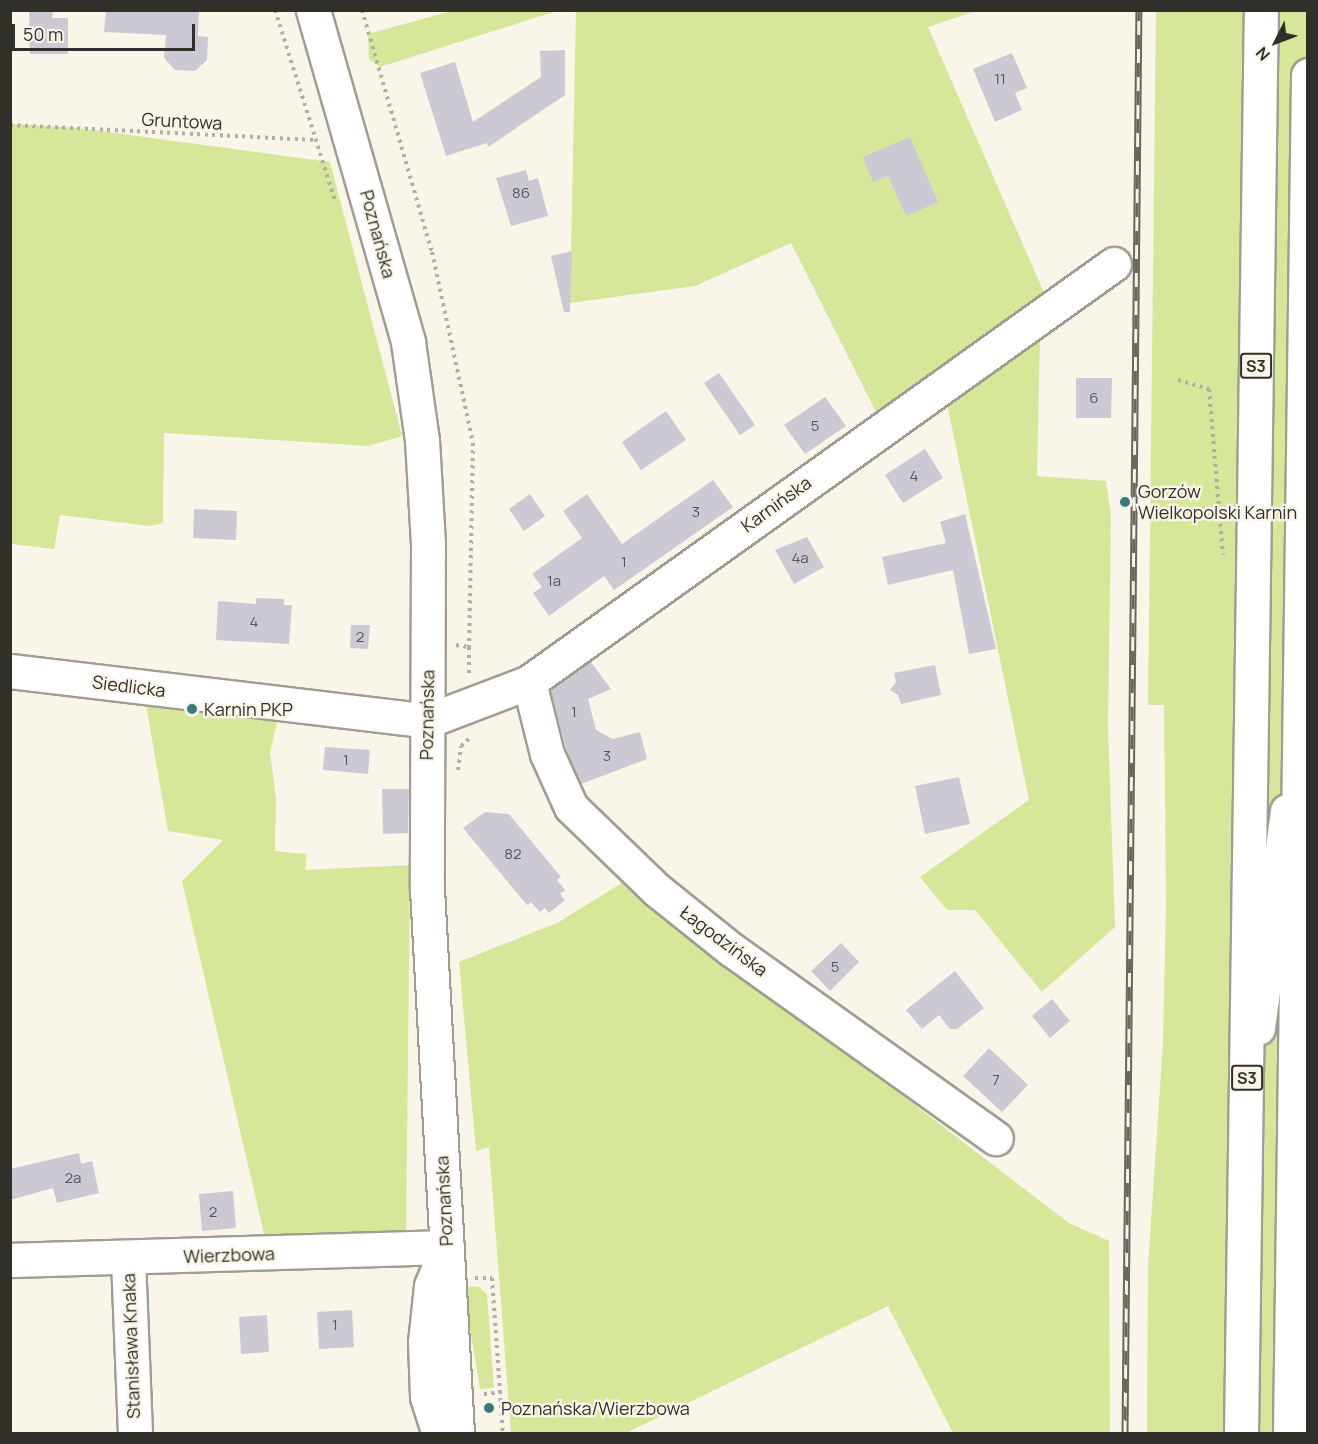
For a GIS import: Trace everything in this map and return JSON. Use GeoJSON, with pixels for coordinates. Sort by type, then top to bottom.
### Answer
{"type":"FeatureCollection","features":[{"type":"Feature","properties":{"kind":"main road","name":"Poznańska"},"geometry":{"type":"LineString","coordinates":[[313,10],[352,137],[408,342],[418,407],[428,544],[427,889],[457,1434]]}},
{"type":"Feature","properties":{"kind":"main road","name":"S3"},"geometry":{"type":"LineString","coordinates":[[1242,1434],[1261,10]]}},
{"type":"Feature","properties":{"kind":"main road"},"geometry":{"type":"LineString","coordinates":[[1290,1434],[1308,75]]}},
{"type":"Feature","properties":{"kind":"main road","name":"Karnińska"},"geometry":{"type":"LineString","coordinates":[[426,721],[528,682],[1113,264]]}},
{"type":"Feature","properties":{"kind":"main road","name":"Siedlicka"},"geometry":{"type":"LineString","coordinates":[[10,670],[426,721]]}},
{"type":"Feature","properties":{"kind":"main road","name":"Łagodzińska"},"geometry":{"type":"LineString","coordinates":[[528,682],[547,754],[571,807],[657,890],[732,950],[996,1138]]}},
{"type":"Feature","properties":{"kind":"main road"},"geometry":{"type":"LineString","coordinates":[[1246,1113],[1299,721]]}},
{"type":"Feature","properties":{"kind":"main road"},"geometry":{"type":"LineString","coordinates":[[1250,722],[1293,1112]]}},
{"type":"Feature","properties":{"kind":"main road","name":"Wierzbowa"},"geometry":{"type":"LineString","coordinates":[[10,1260],[128,1258],[448,1263]]}},
{"type":"Feature","properties":{"kind":"main road","name":"Stanisława Knaka"},"geometry":{"type":"LineString","coordinates":[[128,1258],[135,1434]]}},
{"type":"Feature","properties":{"kind":"main road"},"geometry":{"type":"LineString","coordinates":[[439,1434],[427,1397],[425,1342],[431,1286],[448,1263]]}},
{"type":"Feature","properties":{"kind":"path"},"geometry":{"type":"LineString","coordinates":[[275,10],[314,141],[338,207]]}},
{"type":"Feature","properties":{"kind":"path"},"geometry":{"type":"LineString","coordinates":[[362,10],[432,252],[473,443],[469,647]]}},
{"type":"Feature","properties":{"kind":"path","name":"Gruntowa"},"geometry":{"type":"LineString","coordinates":[[10,125],[314,141],[352,137]]}},
{"type":"Feature","properties":{"kind":"path"},"geometry":{"type":"LineString","coordinates":[[1179,380],[1194,382],[1209,389],[1226,557]]}},
{"type":"Feature","properties":{"kind":"path"},"geometry":{"type":"LineString","coordinates":[[448,1263],[492,1278],[502,1392],[503,1434]]}},
{"type":"Feature","properties":{"kind":"path"},"geometry":{"type":"LineString","coordinates":[[484,1402],[484,1392],[502,1392]]}},
{"type":"Feature","properties":{"kind":"green space"},"geometry":{"type":"Polygon","coordinates":[[[455,10],[557,11],[380,67],[369,59],[368,34],[455,10]]]}},
{"type":"Feature","properties":{"kind":"green space"},"geometry":{"type":"Polygon","coordinates":[[[576,11],[976,11],[928,27],[1052,311],[1040,337],[1037,476],[1106,481],[1111,517],[1108,726],[1115,927],[1042,992],[975,910],[947,910],[920,877],[1029,800],[945,394],[885,430],[791,243],[695,286],[570,303],[576,11]]]}},
{"type":"Feature","properties":{"kind":"green space"},"geometry":{"type":"Polygon","coordinates":[[[1156,11],[1307,11],[1307,1433],[1147,1434],[1148,1267],[1163,1043],[1166,903],[1164,705],[1148,705],[1156,11]]]}},
{"type":"Feature","properties":{"kind":"green space"},"geometry":{"type":"Polygon","coordinates":[[[11,124],[78,128],[330,162],[402,436],[368,446],[164,433],[163,523],[151,526],[60,515],[54,549],[11,544],[11,124]]]}},
{"type":"Feature","properties":{"kind":"green space"},"geometry":{"type":"Polygon","coordinates":[[[145,699],[272,715],[277,723],[270,752],[276,799],[275,851],[307,854],[305,870],[410,865],[406,1244],[265,1238],[182,881],[223,840],[168,831],[145,699]]]}},
{"type":"Feature","properties":{"kind":"green space"},"geometry":{"type":"Polygon","coordinates":[[[628,879],[796,1014],[1069,1223],[1109,1241],[1110,1433],[953,1433],[888,1306],[626,1433],[511,1433],[489,1147],[476,1151],[459,962],[559,922],[628,879]]]}},
{"type":"Feature","properties":{"kind":"green space"},"geometry":{"type":"Polygon","coordinates":[[[463,1286],[479,1287],[487,1294],[494,1388],[480,1389],[463,1286]]]}},
{"type":"Feature","properties":{"kind":"building"},"geometry":{"type":"Polygon","coordinates":[[[106,10],[199,10],[198,36],[208,37],[207,60],[195,71],[175,70],[164,58],[166,35],[104,32],[106,10]]]}},
{"type":"Feature","properties":{"kind":"building"},"geometry":{"type":"Polygon","coordinates":[[[29,12],[53,12],[52,18],[68,18],[68,54],[30,54],[29,12]]]}},
{"type":"Feature","properties":{"kind":"building"},"geometry":{"type":"Polygon","coordinates":[[[565,50],[565,95],[488,147],[487,143],[446,156],[420,73],[455,62],[473,122],[541,77],[540,51],[565,50]]]}},
{"type":"Feature","properties":{"kind":"building"},"geometry":{"type":"Polygon","coordinates":[[[1012,53],[1027,88],[1015,93],[1022,110],[995,122],[973,69],[1012,53]]]}},
{"type":"Feature","properties":{"kind":"building"},"geometry":{"type":"Polygon","coordinates":[[[910,137],[938,202],[906,216],[888,176],[873,182],[863,157],[910,137]]]}},
{"type":"Feature","properties":{"kind":"building"},"geometry":{"type":"Polygon","coordinates":[[[526,170],[529,181],[538,178],[548,216],[511,226],[496,178],[526,170]]]}},
{"type":"Feature","properties":{"kind":"building"},"geometry":{"type":"Polygon","coordinates":[[[572,251],[570,312],[564,312],[551,256],[572,251]]]}},
{"type":"Feature","properties":{"kind":"building"},"geometry":{"type":"Polygon","coordinates":[[[719,373],[755,425],[740,435],[704,383],[719,373]]]}},
{"type":"Feature","properties":{"kind":"building"},"geometry":{"type":"Polygon","coordinates":[[[1076,378],[1112,378],[1111,418],[1076,418],[1076,378]]]}},
{"type":"Feature","properties":{"kind":"building"},"geometry":{"type":"Polygon","coordinates":[[[825,397],[846,426],[805,454],[784,425],[825,397]]]}},
{"type":"Feature","properties":{"kind":"building"},"geometry":{"type":"Polygon","coordinates":[[[666,411],[686,440],[641,470],[622,442],[666,411]]]}},
{"type":"Feature","properties":{"kind":"building"},"geometry":{"type":"Polygon","coordinates":[[[925,449],[943,478],[903,503],[885,475],[925,449]]]}},
{"type":"Feature","properties":{"kind":"building"},"geometry":{"type":"Polygon","coordinates":[[[713,480],[733,507],[614,590],[604,576],[549,616],[533,593],[542,587],[532,574],[582,538],[563,511],[587,494],[622,544],[713,480]]]}},
{"type":"Feature","properties":{"kind":"building"},"geometry":{"type":"Polygon","coordinates":[[[530,494],[545,516],[524,531],[509,509],[530,494]]]}},
{"type":"Feature","properties":{"kind":"building"},"geometry":{"type":"Polygon","coordinates":[[[194,509],[237,511],[236,540],[193,538],[194,509]]]}},
{"type":"Feature","properties":{"kind":"building"},"geometry":{"type":"Polygon","coordinates":[[[965,514],[996,649],[969,654],[953,570],[888,585],[882,557],[946,543],[940,522],[965,514]]]}},
{"type":"Feature","properties":{"kind":"building"},"geometry":{"type":"Polygon","coordinates":[[[807,537],[824,567],[794,584],[775,550],[807,537]]]}},
{"type":"Feature","properties":{"kind":"building"},"geometry":{"type":"Polygon","coordinates":[[[256,598],[284,599],[284,605],[292,605],[289,644],[216,640],[218,601],[256,604],[256,598]]]}},
{"type":"Feature","properties":{"kind":"building"},"geometry":{"type":"Polygon","coordinates":[[[351,625],[370,625],[368,649],[350,648],[351,625]]]}},
{"type":"Feature","properties":{"kind":"building"},"geometry":{"type":"Polygon","coordinates":[[[590,661],[611,689],[588,699],[596,730],[613,739],[640,732],[647,759],[581,784],[568,755],[550,690],[590,661]]]}},
{"type":"Feature","properties":{"kind":"building"},"geometry":{"type":"Polygon","coordinates":[[[935,665],[941,695],[901,704],[898,695],[890,690],[896,682],[894,673],[935,665]]]}},
{"type":"Feature","properties":{"kind":"building"},"geometry":{"type":"Polygon","coordinates":[[[325,747],[370,750],[368,774],[323,770],[325,747]]]}},
{"type":"Feature","properties":{"kind":"building"},"geometry":{"type":"Polygon","coordinates":[[[959,777],[970,824],[925,834],[915,786],[959,777]]]}},
{"type":"Feature","properties":{"kind":"building"},"geometry":{"type":"Polygon","coordinates":[[[382,789],[409,789],[408,833],[383,834],[382,789]]]}},
{"type":"Feature","properties":{"kind":"building"},"geometry":{"type":"Polygon","coordinates":[[[485,812],[509,814],[561,877],[557,880],[565,890],[560,894],[565,900],[549,913],[545,908],[540,912],[531,902],[527,905],[463,828],[485,812]]]}},
{"type":"Feature","properties":{"kind":"building"},"geometry":{"type":"Polygon","coordinates":[[[841,943],[859,962],[830,991],[811,971],[841,943]]]}},
{"type":"Feature","properties":{"kind":"building"},"geometry":{"type":"Polygon","coordinates":[[[955,971],[984,1008],[957,1029],[950,1029],[939,1015],[922,1029],[906,1010],[955,971]]]}},
{"type":"Feature","properties":{"kind":"building"},"geometry":{"type":"Polygon","coordinates":[[[1052,999],[1070,1021],[1050,1038],[1032,1016],[1052,999]]]}},
{"type":"Feature","properties":{"kind":"building"},"geometry":{"type":"Polygon","coordinates":[[[989,1048],[1028,1085],[1002,1112],[963,1076],[989,1048]]]}},
{"type":"Feature","properties":{"kind":"building"},"geometry":{"type":"Polygon","coordinates":[[[79,1153],[81,1164],[92,1161],[99,1193],[57,1203],[53,1188],[10,1200],[10,1169],[79,1153]]]}},
{"type":"Feature","properties":{"kind":"building"},"geometry":{"type":"Polygon","coordinates":[[[233,1191],[236,1228],[202,1231],[199,1194],[233,1191]]]}},
{"type":"Feature","properties":{"kind":"building"},"geometry":{"type":"Polygon","coordinates":[[[352,1310],[354,1347],[319,1349],[317,1312],[352,1310]]]}},
{"type":"Feature","properties":{"kind":"building"},"geometry":{"type":"Polygon","coordinates":[[[267,1315],[269,1352],[241,1354],[239,1317],[267,1315]]]}},
{"type":"Feature","properties":{"kind":"railway"},"geometry":{"type":"LineString","coordinates":[[1125,1434],[1139,10]]}},
{"type":"Feature","properties":{"kind":"place","name":"Gorzów Wielkopolski Karnin"},"geometry":{"type":"Point","coordinates":[1125,502]}},
{"type":"Feature","properties":{"kind":"place","name":"Karnin PKP"},"geometry":{"type":"Point","coordinates":[192,709]}},
{"type":"Feature","properties":{"kind":"place","name":"Poznańska/Wierzbowa"},"geometry":{"type":"Point","coordinates":[489,1408]}}]}
